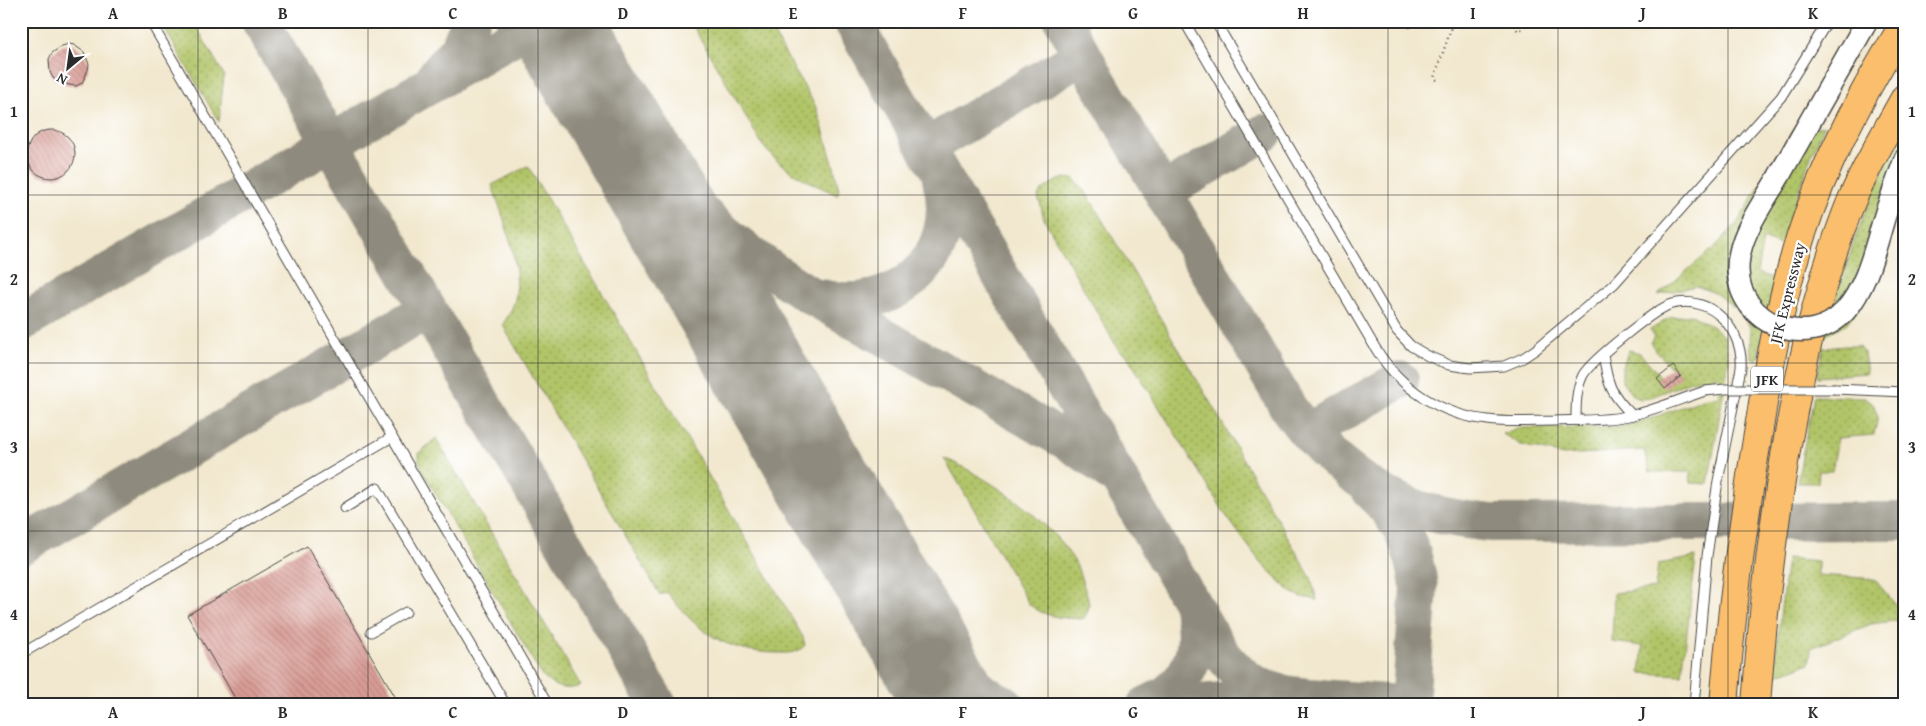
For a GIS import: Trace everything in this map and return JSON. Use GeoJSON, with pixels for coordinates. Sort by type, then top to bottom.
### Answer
{"type":"FeatureCollection","features":[{"type":"Feature","properties":{"kind":"highway"},"geometry":{"type":"LineString","coordinates":[[1876,72],[1897,21]]}},
{"type":"Feature","properties":{"kind":"highway","name":"JFK Expressway"},"geometry":{"type":"LineString","coordinates":[[1724,705],[1734,596],[1747,495],[1764,396],[1784,304],[1802,236],[1816,196],[1841,140],[1876,72],[1905,23]]}},
{"type":"Feature","properties":{"kind":"highway","name":"JFK Expressway"},"geometry":{"type":"LineString","coordinates":[[1756,705],[1769,567],[1782,475],[1812,322],[1834,248],[1852,200],[1875,152],[1905,98]]}},
{"type":"Feature","properties":{"kind":"highway"},"geometry":{"type":"LineString","coordinates":[[1875,152],[1905,114]]}},
{"type":"Feature","properties":{"kind":"street"},"geometry":{"type":"LineString","coordinates":[[1867,21],[1744,238],[1738,269],[1740,286],[1746,301],[1764,320],[1779,327],[1811,330],[1834,320],[1846,310],[1856,296],[1864,278],[1905,159]]}},
{"type":"Feature","properties":{"kind":"lane"},"geometry":{"type":"LineString","coordinates":[[150,21],[548,705]]}},
{"type":"Feature","properties":{"kind":"lane"},"geometry":{"type":"LineString","coordinates":[[1184,21],[1376,349],[1400,380],[1433,404],[1457,414],[1473,418],[1500,421],[1576,420],[1616,418],[1632,415],[1705,392],[1724,389],[1835,389],[1905,392]]}},
{"type":"Feature","properties":{"kind":"lane"},"geometry":{"type":"LineString","coordinates":[[1214,21],[1397,332],[1412,346],[1438,361],[1459,367],[1481,369],[1504,366],[1523,358],[1546,342],[1608,291],[1781,97],[1828,21]]}},
{"type":"Feature","properties":{"kind":"lane"},"geometry":{"type":"LineString","coordinates":[[1576,420],[1580,383],[1586,370],[1658,311],[1671,305],[1688,303],[1705,307],[1720,315],[1732,328],[1741,351],[1741,368],[1718,481],[1707,556],[1694,705]]}},
{"type":"Feature","properties":{"kind":"lane"},"geometry":{"type":"LineString","coordinates":[[1603,355],[1612,392],[1632,415]]}},
{"type":"Feature","properties":{"kind":"lane"},"geometry":{"type":"LineString","coordinates":[[21,654],[392,438]]}},
{"type":"Feature","properties":{"kind":"lane"},"geometry":{"type":"LineString","coordinates":[[344,508],[377,488],[506,705]]}},
{"type":"Feature","properties":{"kind":"lane"},"geometry":{"type":"LineString","coordinates":[[371,632],[406,612]]}},
{"type":"Feature","properties":{"kind":"path"},"geometry":{"type":"LineString","coordinates":[[1410,28],[1409,24],[1413,21]]}},
{"type":"Feature","properties":{"kind":"path"},"geometry":{"type":"LineString","coordinates":[[1437,80],[1434,78],[1454,21]]}},
{"type":"Feature","properties":{"kind":"path"},"geometry":{"type":"LineString","coordinates":[[1511,21],[1518,32],[1522,29]]}},
{"type":"Feature","properties":{"kind":"green space"},"geometry":{"type":"Polygon","coordinates":[[[160,21],[193,21],[224,75],[219,122],[160,21]]]}},
{"type":"Feature","properties":{"kind":"green space"},"geometry":{"type":"Polygon","coordinates":[[[690,21],[765,21],[768,24],[815,105],[834,167],[839,190],[837,195],[788,169],[779,163],[763,146],[690,21]]]}},
{"type":"Feature","properties":{"kind":"green space"},"geometry":{"type":"Polygon","coordinates":[[[1799,120],[1815,128],[1825,125],[1809,161],[1782,245],[1763,239],[1757,273],[1775,279],[1757,361],[1751,358],[1750,327],[1738,310],[1715,293],[1696,286],[1658,295],[1715,247],[1738,222],[1799,120]]]}},
{"type":"Feature","properties":{"kind":"green space"},"geometry":{"type":"Polygon","coordinates":[[[1905,128],[1905,139],[1879,205],[1863,304],[1845,325],[1825,336],[1843,274],[1865,212],[1890,155],[1905,128]]]}},
{"type":"Feature","properties":{"kind":"green space"},"geometry":{"type":"Polygon","coordinates":[[[528,166],[803,637],[805,645],[799,650],[785,653],[759,652],[727,644],[701,629],[667,592],[660,595],[506,331],[503,324],[512,309],[515,299],[516,271],[510,241],[492,185],[528,166]]]}},
{"type":"Feature","properties":{"kind":"green space"},"geometry":{"type":"Polygon","coordinates":[[[1064,178],[1074,179],[1087,194],[1213,407],[1311,578],[1317,600],[1302,597],[1291,592],[1260,562],[1227,517],[1126,354],[1119,351],[1044,219],[1038,196],[1046,187],[1064,178]]]}},
{"type":"Feature","properties":{"kind":"green space"},"geometry":{"type":"Polygon","coordinates":[[[1692,315],[1715,328],[1724,337],[1729,360],[1708,484],[1691,483],[1690,472],[1650,472],[1644,450],[1563,455],[1521,445],[1503,434],[1517,428],[1619,427],[1646,420],[1707,398],[1719,396],[1719,376],[1691,381],[1649,398],[1640,399],[1632,395],[1622,382],[1622,367],[1629,350],[1640,353],[1667,384],[1677,375],[1650,343],[1654,336],[1650,330],[1671,317],[1692,315]]]}},
{"type":"Feature","properties":{"kind":"green space"},"geometry":{"type":"Polygon","coordinates":[[[1859,346],[1864,353],[1867,373],[1817,377],[1823,348],[1859,346]]]}},
{"type":"Feature","properties":{"kind":"green space"},"geometry":{"type":"Polygon","coordinates":[[[1814,396],[1865,397],[1873,403],[1878,417],[1874,435],[1838,438],[1832,471],[1819,471],[1818,483],[1797,483],[1814,396]]]}},
{"type":"Feature","properties":{"kind":"green space"},"geometry":{"type":"Polygon","coordinates":[[[436,438],[581,686],[565,688],[555,686],[542,676],[422,470],[419,453],[436,438]]]}},
{"type":"Feature","properties":{"kind":"green space"},"geometry":{"type":"Polygon","coordinates":[[[944,458],[996,486],[1030,512],[1060,541],[1075,562],[1088,598],[1089,606],[1083,619],[1061,618],[1048,615],[1029,604],[944,458]]]}},
{"type":"Feature","properties":{"kind":"green space"},"geometry":{"type":"Polygon","coordinates":[[[1696,557],[1682,675],[1640,673],[1643,646],[1612,642],[1614,593],[1655,588],[1658,564],[1696,557]]]}},
{"type":"Feature","properties":{"kind":"green space"},"geometry":{"type":"Polygon","coordinates":[[[1787,558],[1818,561],[1818,575],[1865,578],[1876,581],[1901,611],[1901,620],[1871,624],[1811,648],[1810,663],[1773,676],[1787,558]]]}},
{"type":"Feature","properties":{"kind":"building"},"geometry":{"type":"Polygon","coordinates":[[[69,44],[84,52],[89,64],[82,83],[76,86],[64,84],[53,78],[50,72],[49,59],[52,53],[62,46],[69,44]]]}},
{"type":"Feature","properties":{"kind":"building"},"geometry":{"type":"Polygon","coordinates":[[[46,130],[56,130],[68,137],[75,149],[75,159],[68,171],[56,178],[46,178],[38,174],[31,167],[27,159],[27,149],[31,141],[38,134],[46,130]]]}},
{"type":"Feature","properties":{"kind":"building"},"geometry":{"type":"Polygon","coordinates":[[[1673,366],[1681,376],[1665,389],[1657,379],[1673,366]]]}},
{"type":"Feature","properties":{"kind":"building"},"geometry":{"type":"Polygon","coordinates":[[[307,546],[400,705],[239,705],[187,615],[307,546]]]}},
{"type":"Feature","properties":{"kind":"taxiway"},"geometry":{"type":"LineString","coordinates":[[260,21],[658,705]]}},
{"type":"Feature","properties":{"kind":"taxiway"},"geometry":{"type":"LineString","coordinates":[[436,75],[459,47],[471,21]]}},
{"type":"Feature","properties":{"kind":"taxiway"},"geometry":{"type":"LineString","coordinates":[[21,323],[540,21]]}},
{"type":"Feature","properties":{"kind":"taxiway"},"geometry":{"type":"LineString","coordinates":[[560,21],[608,103],[628,131],[673,184],[724,232],[779,275],[808,294],[1068,442],[1094,459],[1109,472]]}},
{"type":"Feature","properties":{"kind":"taxiway"},"geometry":{"type":"LineString","coordinates":[[852,21],[1216,645],[1228,661],[1240,674],[1253,683],[1282,693],[1316,698],[1411,705]]}},
{"type":"Feature","properties":{"kind":"taxiway"},"geometry":{"type":"LineString","coordinates":[[1063,21],[1289,409],[1317,443],[1351,473],[1370,486],[1389,497],[1431,513],[1491,523],[1905,521]]}},
{"type":"Feature","properties":{"kind":"taxiway"},"geometry":{"type":"LineString","coordinates":[[926,147],[1083,55]]}},
{"type":"Feature","properties":{"kind":"taxiway"},"geometry":{"type":"LineString","coordinates":[[1163,192],[1264,133]]}},
{"type":"Feature","properties":{"kind":"taxiway"},"geometry":{"type":"LineString","coordinates":[[821,298],[849,301],[875,298],[898,289],[917,274],[932,255],[942,233],[945,207],[941,179]]}},
{"type":"Feature","properties":{"kind":"taxiway"},"geometry":{"type":"LineString","coordinates":[[21,546],[427,310]]}},
{"type":"Feature","properties":{"kind":"taxiway"},"geometry":{"type":"LineString","coordinates":[[1307,432],[1400,380]]}},
{"type":"Feature","properties":{"kind":"taxiway"},"geometry":{"type":"LineString","coordinates":[[1371,492],[1398,523],[1410,547],[1417,573],[1419,587],[1410,705]]}},
{"type":"Feature","properties":{"kind":"taxiway"},"geometry":{"type":"LineString","coordinates":[[849,520],[922,642],[938,662],[967,685],[1006,705]]}},
{"type":"Feature","properties":{"kind":"taxiway"},"geometry":{"type":"LineString","coordinates":[[1146,705],[1173,688],[1183,677],[1190,665],[1196,638],[1192,607]]}},
{"type":"Feature","properties":{"kind":"taxiway"},"geometry":{"type":"LineString","coordinates":[[1175,705],[1282,696]]}},
{"type":"Feature","properties":{"kind":"runway"},"geometry":{"type":"LineString","coordinates":[[556,21],[954,705]]}}]}
